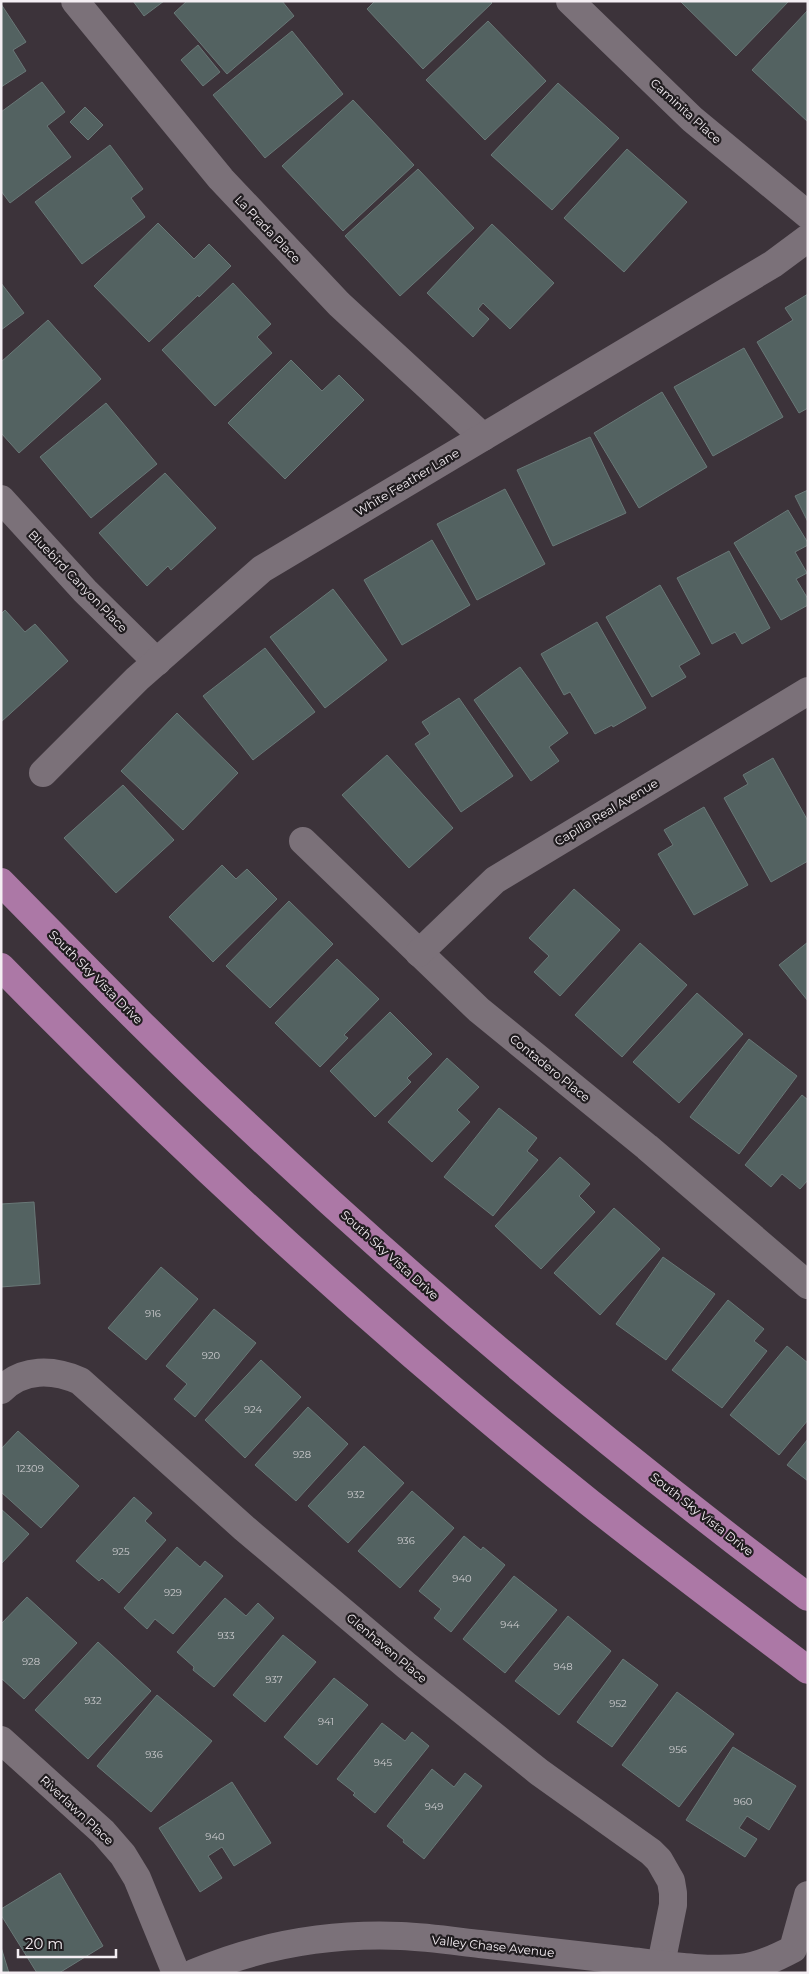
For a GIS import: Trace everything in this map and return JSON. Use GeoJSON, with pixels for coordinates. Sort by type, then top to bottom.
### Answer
{"type":"FeatureCollection","features":[{"type":"Feature","properties":{"kind":"main road","name":"South Sky Vista Drive"},"geometry":{"type":"LineString","coordinates":[[1,882],[101,984],[235,1115],[445,1304],[637,1463],[808,1596]]}},
{"type":"Feature","properties":{"kind":"main road"},"geometry":{"type":"LineString","coordinates":[[1,967],[165,1130],[358,1306],[504,1432],[589,1502],[706,1594],[808,1670]]}},
{"type":"Feature","properties":{"kind":"street","name":"La Prada Place"},"geometry":{"type":"LineString","coordinates":[[75,1],[221,180],[340,304],[483,437]]}},
{"type":"Feature","properties":{"kind":"street","name":"Caminita Place"},"geometry":{"type":"LineString","coordinates":[[570,1],[692,119],[808,215]]}},
{"type":"Feature","properties":{"kind":"street","name":"White Feather Lane"},"geometry":{"type":"LineString","coordinates":[[43,773],[157,662],[262,569],[773,264],[808,238]]}},
{"type":"Feature","properties":{"kind":"street","name":"Bluebird Canyon Place"},"geometry":{"type":"LineString","coordinates":[[1,499],[85,591],[157,662]]}},
{"type":"Feature","properties":{"kind":"street","name":"Capilla Real Avenue"},"geometry":{"type":"LineString","coordinates":[[419,953],[496,880],[808,691]]}},
{"type":"Feature","properties":{"kind":"street","name":"Contadero Place"},"geometry":{"type":"LineString","coordinates":[[303,841],[479,1010],[647,1147],[808,1285]]}},
{"type":"Feature","properties":{"kind":"street","name":"Glenhaven Place"},"geometry":{"type":"LineString","coordinates":[[1,1390],[19,1378],[34,1373],[50,1372],[65,1374],[80,1381],[244,1528],[407,1666],[539,1772],[655,1856],[666,1870],[671,1881],[673,1893],[673,1904],[661,1964]]}},
{"type":"Feature","properties":{"kind":"street","name":"Riverlawn Place"},"geometry":{"type":"LineString","coordinates":[[1,1740],[103,1832],[123,1855],[137,1878],[176,1973]]}},
{"type":"Feature","properties":{"kind":"street","name":"Valley Chase Avenue"},"geometry":{"type":"LineString","coordinates":[[194,1973],[222,1961],[266,1948],[312,1939],[357,1935],[403,1936],[661,1964],[708,1968],[740,1968],[769,1962],[793,1949],[808,1895]]}},
{"type":"Feature","properties":{"kind":"building"},"geometry":{"type":"Polygon","coordinates":[[[133,1],[164,1],[144,16],[133,1]]]}},
{"type":"Feature","properties":{"kind":"building"},"geometry":{"type":"Polygon","coordinates":[[[187,1],[282,1],[294,16],[227,74],[174,13],[187,1]]]}},
{"type":"Feature","properties":{"kind":"building"},"geometry":{"type":"Polygon","coordinates":[[[375,1],[490,1],[492,3],[423,69],[367,9],[375,1]]]}},
{"type":"Feature","properties":{"kind":"building"},"geometry":{"type":"Polygon","coordinates":[[[680,1],[789,1],[736,56],[680,1]]]}},
{"type":"Feature","properties":{"kind":"building"},"geometry":{"type":"Polygon","coordinates":[[[1,4],[26,42],[13,50],[26,71],[1,87],[1,4]]]}},
{"type":"Feature","properties":{"kind":"building"},"geometry":{"type":"Polygon","coordinates":[[[808,10],[808,122],[752,70],[808,10]]]}},
{"type":"Feature","properties":{"kind":"building"},"geometry":{"type":"Polygon","coordinates":[[[488,21],[546,81],[485,140],[426,80],[488,21]]]}},
{"type":"Feature","properties":{"kind":"building"},"geometry":{"type":"Polygon","coordinates":[[[292,31],[343,94],[265,158],[213,95],[292,31]]]}},
{"type":"Feature","properties":{"kind":"building"},"geometry":{"type":"Polygon","coordinates":[[[198,45],[220,72],[203,86],[181,60],[198,45]]]}},
{"type":"Feature","properties":{"kind":"building"},"geometry":{"type":"Polygon","coordinates":[[[42,82],[65,112],[47,126],[71,157],[10,203],[1,191],[1,112],[42,82]]]}},
{"type":"Feature","properties":{"kind":"building"},"geometry":{"type":"Polygon","coordinates":[[[558,83],[619,138],[552,210],[491,155],[558,83]]]}},
{"type":"Feature","properties":{"kind":"building"},"geometry":{"type":"Polygon","coordinates":[[[353,100],[414,165],[343,231],[282,166],[353,100]]]}},
{"type":"Feature","properties":{"kind":"building"},"geometry":{"type":"Polygon","coordinates":[[[85,107],[103,125],[88,140],[70,122],[85,107]]]}},
{"type":"Feature","properties":{"kind":"building"},"geometry":{"type":"Polygon","coordinates":[[[110,145],[143,189],[131,198],[145,217],[82,264],[35,202],[110,145]]]}},
{"type":"Feature","properties":{"kind":"building"},"geometry":{"type":"Polygon","coordinates":[[[627,149],[687,202],[624,272],[564,218],[627,149]]]}},
{"type":"Feature","properties":{"kind":"building"},"geometry":{"type":"Polygon","coordinates":[[[418,169],[474,228],[400,296],[345,236],[418,169]]]}},
{"type":"Feature","properties":{"kind":"building"},"geometry":{"type":"Polygon","coordinates":[[[158,223],[194,259],[209,244],[231,266],[149,342],[94,286],[158,223]]]}},
{"type":"Feature","properties":{"kind":"building"},"geometry":{"type":"Polygon","coordinates":[[[492,224],[554,283],[510,329],[483,303],[478,309],[489,319],[473,337],[427,293],[492,224]]]}},
{"type":"Feature","properties":{"kind":"building"},"geometry":{"type":"Polygon","coordinates":[[[1,283],[24,313],[1,330],[1,283]]]}},
{"type":"Feature","properties":{"kind":"building"},"geometry":{"type":"Polygon","coordinates":[[[233,283],[271,324],[257,337],[272,353],[215,406],[162,350],[233,283]]]}},
{"type":"Feature","properties":{"kind":"building"},"geometry":{"type":"Polygon","coordinates":[[[808,294],[808,408],[799,413],[757,342],[793,320],[785,308],[808,294]]]}},
{"type":"Feature","properties":{"kind":"building"},"geometry":{"type":"Polygon","coordinates":[[[48,320],[101,379],[19,453],[1,433],[1,362],[48,320]]]}},
{"type":"Feature","properties":{"kind":"building"},"geometry":{"type":"Polygon","coordinates":[[[744,348],[783,417],[713,456],[674,387],[744,348]]]}},
{"type":"Feature","properties":{"kind":"building"},"geometry":{"type":"Polygon","coordinates":[[[291,360],[322,391],[339,375],[364,400],[285,479],[228,423],[291,360]]]}},
{"type":"Feature","properties":{"kind":"building"},"geometry":{"type":"Polygon","coordinates":[[[662,392],[707,467],[639,508],[594,433],[662,392]]]}},
{"type":"Feature","properties":{"kind":"building"},"geometry":{"type":"Polygon","coordinates":[[[106,403],[157,464],[91,518],[40,457],[106,403]]]}},
{"type":"Feature","properties":{"kind":"building"},"geometry":{"type":"Polygon","coordinates":[[[590,437],[626,513],[553,546],[517,470],[590,437]]]}},
{"type":"Feature","properties":{"kind":"building"},"geometry":{"type":"Polygon","coordinates":[[[165,473],[216,528],[171,570],[168,566],[147,586],[99,533],[165,473]]]}},
{"type":"Feature","properties":{"kind":"building"},"geometry":{"type":"Polygon","coordinates":[[[505,489],[545,564],[477,600],[437,524],[505,489]]]}},
{"type":"Feature","properties":{"kind":"building"},"geometry":{"type":"Polygon","coordinates":[[[808,490],[808,522],[795,496],[808,490]]]}},
{"type":"Feature","properties":{"kind":"building"},"geometry":{"type":"Polygon","coordinates":[[[788,510],[808,543],[808,545],[795,552],[807,573],[796,579],[808,599],[808,605],[781,620],[734,543],[788,510]]]}},
{"type":"Feature","properties":{"kind":"building"},"geometry":{"type":"Polygon","coordinates":[[[432,540],[470,605],[402,645],[364,580],[432,540]]]}},
{"type":"Feature","properties":{"kind":"building"},"geometry":{"type":"Polygon","coordinates":[[[729,551],[770,628],[742,644],[735,632],[712,644],[677,578],[729,551]]]}},
{"type":"Feature","properties":{"kind":"building"},"geometry":{"type":"Polygon","coordinates":[[[660,585],[700,654],[679,666],[686,677],[652,697],[606,617],[660,585]]]}},
{"type":"Feature","properties":{"kind":"building"},"geometry":{"type":"Polygon","coordinates":[[[333,589],[387,660],[325,708],[270,637],[333,589]]]}},
{"type":"Feature","properties":{"kind":"building"},"geometry":{"type":"Polygon","coordinates":[[[5,610],[25,632],[35,624],[68,661],[1,722],[1,614],[5,610]]]}},
{"type":"Feature","properties":{"kind":"building"},"geometry":{"type":"Polygon","coordinates":[[[597,622],[646,708],[613,727],[612,725],[595,734],[570,692],[564,695],[541,654],[597,622]]]}},
{"type":"Feature","properties":{"kind":"building"},"geometry":{"type":"Polygon","coordinates":[[[265,648],[315,712],[253,760],[203,696],[265,648]]]}},
{"type":"Feature","properties":{"kind":"building"},"geometry":{"type":"Polygon","coordinates":[[[520,667],[568,733],[549,747],[559,761],[531,781],[474,700],[520,667]]]}},
{"type":"Feature","properties":{"kind":"building"},"geometry":{"type":"Polygon","coordinates":[[[459,698],[513,776],[461,812],[415,744],[430,734],[422,722],[459,698]]]}},
{"type":"Feature","properties":{"kind":"building"},"geometry":{"type":"Polygon","coordinates":[[[177,713],[238,773],[183,830],[121,771],[177,713]]]}},
{"type":"Feature","properties":{"kind":"building"},"geometry":{"type":"Polygon","coordinates":[[[387,755],[453,828],[409,868],[342,795],[387,755]]]}},
{"type":"Feature","properties":{"kind":"building"},"geometry":{"type":"Polygon","coordinates":[[[773,758],[808,821],[808,861],[771,882],[724,798],[748,784],[743,775],[773,758]]]}},
{"type":"Feature","properties":{"kind":"building"},"geometry":{"type":"Polygon","coordinates":[[[123,785],[174,840],[116,893],[64,838],[123,785]]]}},
{"type":"Feature","properties":{"kind":"building"},"geometry":{"type":"Polygon","coordinates":[[[704,807],[748,885],[694,915],[658,854],[673,845],[664,830],[704,807]]]}},
{"type":"Feature","properties":{"kind":"building"},"geometry":{"type":"Polygon","coordinates":[[[222,865],[236,879],[247,869],[277,899],[213,962],[169,917],[222,865]]]}},
{"type":"Feature","properties":{"kind":"building"},"geometry":{"type":"Polygon","coordinates":[[[574,889],[620,930],[560,996],[534,972],[549,956],[529,938],[574,889]]]}},
{"type":"Feature","properties":{"kind":"building"},"geometry":{"type":"Polygon","coordinates":[[[289,901],[333,944],[270,1008],[226,966],[289,901]]]}},
{"type":"Feature","properties":{"kind":"building"},"geometry":{"type":"Polygon","coordinates":[[[808,942],[808,1001],[779,965],[808,942]]]}},
{"type":"Feature","properties":{"kind":"building"},"geometry":{"type":"Polygon","coordinates":[[[640,943],[687,985],[622,1057],[575,1015],[640,943]]]}},
{"type":"Feature","properties":{"kind":"building"},"geometry":{"type":"Polygon","coordinates":[[[337,959],[379,999],[344,1035],[348,1038],[320,1067],[275,1023],[337,959]]]}},
{"type":"Feature","properties":{"kind":"building"},"geometry":{"type":"Polygon","coordinates":[[[697,993],[743,1034],[679,1103],[633,1062],[697,993]]]}},
{"type":"Feature","properties":{"kind":"building"},"geometry":{"type":"Polygon","coordinates":[[[390,1012],[432,1054],[407,1078],[411,1082],[375,1117],[330,1071],[390,1012]]]}},
{"type":"Feature","properties":{"kind":"building"},"geometry":{"type":"Polygon","coordinates":[[[749,1039],[797,1076],[739,1154],[690,1117],[749,1039]]]}},
{"type":"Feature","properties":{"kind":"building"},"geometry":{"type":"Polygon","coordinates":[[[447,1058],[479,1087],[457,1110],[470,1122],[432,1162],[388,1122],[447,1058]]]}},
{"type":"Feature","properties":{"kind":"building"},"geometry":{"type":"Polygon","coordinates":[[[802,1095],[808,1100],[808,1180],[800,1189],[782,1174],[771,1187],[745,1165],[802,1095]]]}},
{"type":"Feature","properties":{"kind":"building"},"geometry":{"type":"Polygon","coordinates":[[[499,1108],[537,1138],[527,1151],[538,1160],[493,1216],[444,1177],[499,1108]]]}},
{"type":"Feature","properties":{"kind":"building"},"geometry":{"type":"Polygon","coordinates":[[[560,1157],[590,1184],[579,1196],[595,1212],[541,1269],[495,1226],[560,1157]]]}},
{"type":"Feature","properties":{"kind":"building"},"geometry":{"type":"Polygon","coordinates":[[[34,1202],[40,1284],[1,1287],[1,1204],[34,1202]]]}},
{"type":"Feature","properties":{"kind":"building"},"geometry":{"type":"Polygon","coordinates":[[[614,1208],[660,1249],[600,1315],[554,1273],[614,1208]]]}},
{"type":"Feature","properties":{"kind":"building"},"geometry":{"type":"Polygon","coordinates":[[[663,1257],[715,1294],[666,1360],[616,1324],[663,1257]]]}},
{"type":"Feature","properties":{"kind":"building"},"geometry":{"type":"Polygon","coordinates":[[[161,1267],[198,1299],[146,1360],[108,1328],[161,1267]]]}},
{"type":"Feature","properties":{"kind":"building"},"geometry":{"type":"Polygon","coordinates":[[[728,1300],[764,1329],[754,1341],[767,1351],[722,1408],[672,1370],[728,1300]]]}},
{"type":"Feature","properties":{"kind":"building"},"geometry":{"type":"Polygon","coordinates":[[[214,1309],[256,1343],[195,1417],[174,1399],[187,1384],[166,1366],[214,1309]]]}},
{"type":"Feature","properties":{"kind":"building"},"geometry":{"type":"Polygon","coordinates":[[[787,1346],[808,1363],[808,1420],[779,1455],[730,1415],[787,1346]]]}},
{"type":"Feature","properties":{"kind":"building"},"geometry":{"type":"Polygon","coordinates":[[[261,1360],[301,1397],[245,1458],[205,1420],[261,1360]]]}},
{"type":"Feature","properties":{"kind":"building"},"geometry":{"type":"Polygon","coordinates":[[[308,1407],[348,1444],[296,1501],[255,1465],[308,1407]]]}},
{"type":"Feature","properties":{"kind":"building"},"geometry":{"type":"Polygon","coordinates":[[[18,1431],[79,1486],[41,1528],[1,1492],[1,1449],[18,1431]]]}},
{"type":"Feature","properties":{"kind":"building"},"geometry":{"type":"Polygon","coordinates":[[[808,1439],[808,1481],[787,1465],[808,1439]]]}},
{"type":"Feature","properties":{"kind":"building"},"geometry":{"type":"Polygon","coordinates":[[[364,1446],[404,1483],[348,1543],[308,1506],[364,1446]]]}},
{"type":"Feature","properties":{"kind":"building"},"geometry":{"type":"Polygon","coordinates":[[[412,1491],[454,1528],[400,1588],[358,1551],[412,1491]]]}},
{"type":"Feature","properties":{"kind":"building"},"geometry":{"type":"Polygon","coordinates":[[[134,1497],[152,1513],[145,1521],[166,1540],[119,1593],[102,1578],[99,1581],[76,1561],[134,1497]]]}},
{"type":"Feature","properties":{"kind":"building"},"geometry":{"type":"Polygon","coordinates":[[[1,1509],[29,1534],[1,1564],[1,1509]]]}},
{"type":"Feature","properties":{"kind":"building"},"geometry":{"type":"Polygon","coordinates":[[[464,1536],[481,1550],[483,1547],[505,1565],[451,1632],[434,1618],[441,1609],[419,1591],[464,1536]]]}},
{"type":"Feature","properties":{"kind":"building"},"geometry":{"type":"Polygon","coordinates":[[[177,1547],[200,1567],[205,1561],[223,1576],[173,1634],[155,1619],[147,1629],[124,1608],[177,1547]]]}},
{"type":"Feature","properties":{"kind":"building"},"geometry":{"type":"Polygon","coordinates":[[[514,1576],[557,1610],[505,1673],[463,1639],[514,1576]]]}},
{"type":"Feature","properties":{"kind":"building"},"geometry":{"type":"Polygon","coordinates":[[[27,1597],[77,1643],[24,1699],[1,1678],[1,1624],[27,1597]]]}},
{"type":"Feature","properties":{"kind":"building"},"geometry":{"type":"Polygon","coordinates":[[[225,1598],[246,1616],[258,1603],[274,1618],[214,1687],[193,1670],[194,1667],[177,1652],[225,1598]]]}},
{"type":"Feature","properties":{"kind":"building"},"geometry":{"type":"Polygon","coordinates":[[[568,1616],[611,1651],[559,1715],[515,1681],[568,1616]]]}},
{"type":"Feature","properties":{"kind":"building"},"geometry":{"type":"Polygon","coordinates":[[[283,1635],[316,1662],[265,1722],[233,1695],[283,1635]]]}},
{"type":"Feature","properties":{"kind":"building"},"geometry":{"type":"Polygon","coordinates":[[[98,1642],[151,1691],[88,1759],[35,1710],[98,1642]]]}},
{"type":"Feature","properties":{"kind":"building"},"geometry":{"type":"Polygon","coordinates":[[[623,1659],[658,1685],[612,1747],[577,1722],[623,1659]]]}},
{"type":"Feature","properties":{"kind":"building"},"geometry":{"type":"Polygon","coordinates":[[[334,1678],[368,1705],[317,1765],[284,1737],[334,1678]]]}},
{"type":"Feature","properties":{"kind":"building"},"geometry":{"type":"Polygon","coordinates":[[[677,1692],[734,1734],[679,1807],[622,1765],[677,1692]]]}},
{"type":"Feature","properties":{"kind":"building"},"geometry":{"type":"Polygon","coordinates":[[[157,1695],[212,1741],[151,1812],[97,1766],[157,1695]]]}},
{"type":"Feature","properties":{"kind":"building"},"geometry":{"type":"Polygon","coordinates":[[[382,1723],[405,1741],[412,1732],[429,1746],[375,1813],[353,1795],[355,1793],[337,1779],[382,1723]]]}},
{"type":"Feature","properties":{"kind":"building"},"geometry":{"type":"Polygon","coordinates":[[[733,1747],[796,1786],[769,1830],[747,1816],[739,1828],[757,1839],[745,1857],[686,1820],[733,1747]]]}},
{"type":"Feature","properties":{"kind":"building"},"geometry":{"type":"Polygon","coordinates":[[[432,1769],[454,1787],[465,1773],[482,1786],[424,1859],[387,1826],[432,1769]]]}},
{"type":"Feature","properties":{"kind":"building"},"geometry":{"type":"Polygon","coordinates":[[[232,1782],[271,1843],[234,1866],[222,1847],[208,1856],[222,1878],[200,1892],[159,1828],[232,1782]]]}},
{"type":"Feature","properties":{"kind":"building"},"geometry":{"type":"Polygon","coordinates":[[[60,1873],[103,1946],[59,1973],[37,1973],[1,1915],[1,1909],[60,1873]]]}},
{"type":"Feature","properties":{"kind":"building"},"geometry":{"type":"Polygon","coordinates":[[[1,1947],[9,1973],[1,1973],[1,1947]]]}}]}
